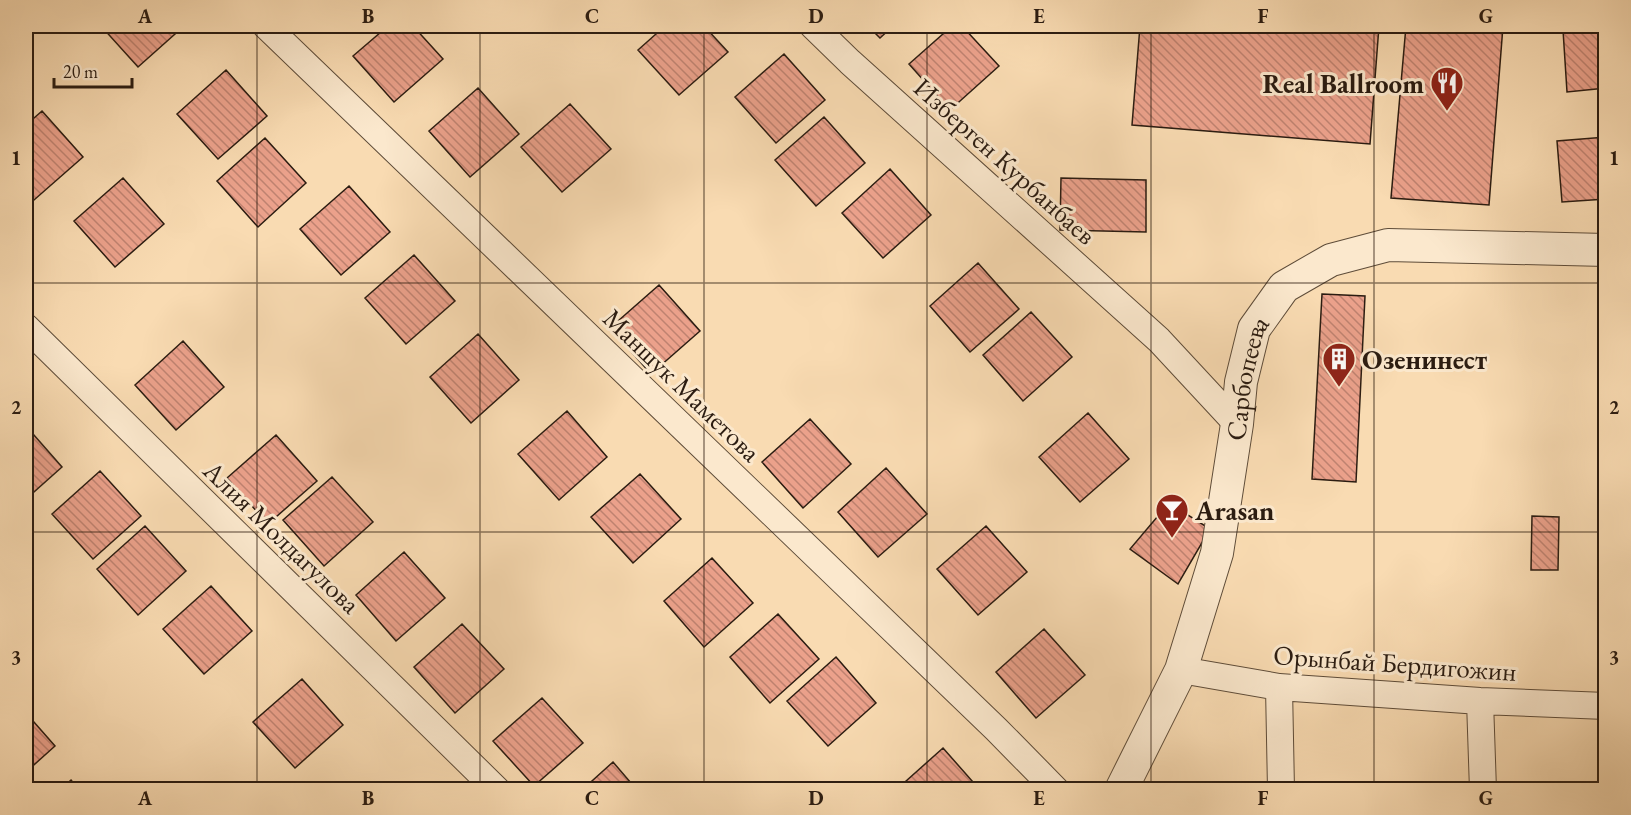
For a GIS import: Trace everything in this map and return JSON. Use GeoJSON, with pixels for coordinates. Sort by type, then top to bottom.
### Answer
{"type":"FeatureCollection","features":[{"type":"Feature","properties":{"kind":"street","name":"Маншук Маметова"},"geometry":{"type":"LineString","coordinates":[[266,26],[1056,789]]}},
{"type":"Feature","properties":{"kind":"street","name":"Изберген Курбанбаев"},"geometry":{"type":"LineString","coordinates":[[813,26],[1159,340],[1237,424]]}},
{"type":"Feature","properties":{"kind":"street","name":"Сарбопеева"},"geometry":{"type":"LineString","coordinates":[[1121,789],[1181,670],[1217,553],[1237,424],[1241,382],[1254,329],[1284,287],[1331,260],[1388,245],[1605,250]]}},
{"type":"Feature","properties":{"kind":"street","name":"Алия Молдагулова"},"geometry":{"type":"LineString","coordinates":[[26,327],[497,789]]}},
{"type":"Feature","properties":{"kind":"street","name":"Орынбай Бердигожин"},"geometry":{"type":"LineString","coordinates":[[1181,670],[1280,687],[1605,706]]}},
{"type":"Feature","properties":{"kind":"street"},"geometry":{"type":"LineString","coordinates":[[1280,687],[1281,789]]}},
{"type":"Feature","properties":{"kind":"street"},"geometry":{"type":"LineString","coordinates":[[1480,700],[1484,789]]}},
{"type":"Feature","properties":{"kind":"building"},"geometry":{"type":"Polygon","coordinates":[[[101,26],[184,26],[138,67],[101,26]]]}},
{"type":"Feature","properties":{"kind":"building"},"geometry":{"type":"Polygon","coordinates":[[[306,26],[318,26],[312,31],[306,26]]]}},
{"type":"Feature","properties":{"kind":"building"},"geometry":{"type":"Polygon","coordinates":[[[388,26],[413,26],[443,59],[394,102],[353,56],[388,26]]]}},
{"type":"Feature","properties":{"kind":"building"},"geometry":{"type":"Polygon","coordinates":[[[665,26],[704,26],[728,52],[679,95],[638,50],[665,26]]]}},
{"type":"Feature","properties":{"kind":"building"},"geometry":{"type":"Polygon","coordinates":[[[868,26],[893,26],[880,38],[868,26]]]}},
{"type":"Feature","properties":{"kind":"building"},"geometry":{"type":"Polygon","coordinates":[[[952,26],[962,26],[999,66],[950,110],[909,64],[952,26]]]}},
{"type":"Feature","properties":{"kind":"building"},"geometry":{"type":"Polygon","coordinates":[[[1140,26],[1379,26],[1370,144],[1132,125],[1140,26]]]}},
{"type":"Feature","properties":{"kind":"building","name":"Real Ballroom"},"geometry":{"type":"Polygon","coordinates":[[[1406,26],[1503,26],[1489,205],[1391,198],[1406,26]]]}},
{"type":"Feature","properties":{"kind":"building"},"geometry":{"type":"Polygon","coordinates":[[[1606,27],[1606,88],[1567,92],[1563,30],[1606,27]]]}},
{"type":"Feature","properties":{"kind":"building"},"geometry":{"type":"Polygon","coordinates":[[[784,54],[825,100],[776,143],[735,97],[784,54]]]}},
{"type":"Feature","properties":{"kind":"building"},"geometry":{"type":"Polygon","coordinates":[[[226,70],[267,116],[218,159],[177,114],[226,70]]]}},
{"type":"Feature","properties":{"kind":"building"},"geometry":{"type":"Polygon","coordinates":[[[478,88],[519,134],[470,177],[429,131],[478,88]]]}},
{"type":"Feature","properties":{"kind":"building"},"geometry":{"type":"Polygon","coordinates":[[[570,104],[611,149],[562,192],[521,147],[570,104]]]}},
{"type":"Feature","properties":{"kind":"building"},"geometry":{"type":"Polygon","coordinates":[[[42,111],[83,157],[34,200],[26,190],[26,125],[42,111]]]}},
{"type":"Feature","properties":{"kind":"building"},"geometry":{"type":"Polygon","coordinates":[[[824,117],[865,163],[816,206],[775,160],[824,117]]]}},
{"type":"Feature","properties":{"kind":"building"},"geometry":{"type":"Polygon","coordinates":[[[1606,137],[1606,199],[1562,202],[1557,141],[1606,137]]]}},
{"type":"Feature","properties":{"kind":"building"},"geometry":{"type":"Polygon","coordinates":[[[265,138],[306,183],[258,227],[217,181],[265,138]]]}},
{"type":"Feature","properties":{"kind":"building"},"geometry":{"type":"Polygon","coordinates":[[[890,169],[931,215],[883,258],[842,213],[890,169]]]}},
{"type":"Feature","properties":{"kind":"building"},"geometry":{"type":"Polygon","coordinates":[[[123,178],[164,224],[115,267],[74,221],[123,178]]]}},
{"type":"Feature","properties":{"kind":"building"},"geometry":{"type":"Polygon","coordinates":[[[1061,178],[1146,180],[1146,232],[1060,230],[1061,178]]]}},
{"type":"Feature","properties":{"kind":"building"},"geometry":{"type":"Polygon","coordinates":[[[349,186],[390,232],[341,275],[300,229],[349,186]]]}},
{"type":"Feature","properties":{"kind":"building"},"geometry":{"type":"Polygon","coordinates":[[[414,255],[455,301],[406,344],[365,298],[414,255]]]}},
{"type":"Feature","properties":{"kind":"building"},"geometry":{"type":"Polygon","coordinates":[[[978,263],[1019,309],[970,352],[930,306],[978,263]]]}},
{"type":"Feature","properties":{"kind":"building"},"geometry":{"type":"Polygon","coordinates":[[[659,285],[700,331],[651,374],[610,328],[659,285]]]}},
{"type":"Feature","properties":{"kind":"building","name":"Озенинест"},"geometry":{"type":"Polygon","coordinates":[[[1322,294],[1365,296],[1356,482],[1312,479],[1322,294]]]}},
{"type":"Feature","properties":{"kind":"building"},"geometry":{"type":"Polygon","coordinates":[[[1031,312],[1072,357],[1023,401],[983,355],[1031,312]]]}},
{"type":"Feature","properties":{"kind":"building"},"geometry":{"type":"Polygon","coordinates":[[[478,334],[519,380],[471,423],[430,377],[478,334]]]}},
{"type":"Feature","properties":{"kind":"building"},"geometry":{"type":"Polygon","coordinates":[[[183,341],[224,387],[176,430],[135,385],[183,341]]]}},
{"type":"Feature","properties":{"kind":"building"},"geometry":{"type":"Polygon","coordinates":[[[567,411],[607,457],[559,500],[518,454],[567,411]]]}},
{"type":"Feature","properties":{"kind":"building"},"geometry":{"type":"Polygon","coordinates":[[[1088,413],[1129,459],[1080,502],[1039,457],[1088,413]]]}},
{"type":"Feature","properties":{"kind":"building"},"geometry":{"type":"Polygon","coordinates":[[[810,419],[851,464],[803,508],[762,462],[810,419]]]}},
{"type":"Feature","properties":{"kind":"building"},"geometry":{"type":"Polygon","coordinates":[[[26,426],[62,467],[26,499],[26,426]]]}},
{"type":"Feature","properties":{"kind":"building"},"geometry":{"type":"Polygon","coordinates":[[[276,435],[317,481],[268,524],[227,478],[276,435]]]}},
{"type":"Feature","properties":{"kind":"building"},"geometry":{"type":"Polygon","coordinates":[[[886,468],[927,514],[878,557],[838,512],[886,468]]]}},
{"type":"Feature","properties":{"kind":"building"},"geometry":{"type":"Polygon","coordinates":[[[100,471],[141,516],[93,559],[52,514],[100,471]]]}},
{"type":"Feature","properties":{"kind":"building"},"geometry":{"type":"Polygon","coordinates":[[[640,474],[681,519],[633,563],[591,517],[640,474]]]}},
{"type":"Feature","properties":{"kind":"building"},"geometry":{"type":"Polygon","coordinates":[[[332,477],[373,522],[324,566],[283,520],[332,477]]]}},
{"type":"Feature","properties":{"kind":"building"},"geometry":{"type":"Polygon","coordinates":[[[1601,493],[1606,493],[1606,550],[1601,493]]]}},
{"type":"Feature","properties":{"kind":"building","name":"Arasan"},"geometry":{"type":"Polygon","coordinates":[[[1169,503],[1210,529],[1178,584],[1130,549],[1169,503]]]}},
{"type":"Feature","properties":{"kind":"building"},"geometry":{"type":"Polygon","coordinates":[[[1532,516],[1559,517],[1558,570],[1531,570],[1532,516]]]}},
{"type":"Feature","properties":{"kind":"building"},"geometry":{"type":"Polygon","coordinates":[[[145,526],[186,571],[138,615],[97,569],[145,526]]]}},
{"type":"Feature","properties":{"kind":"building"},"geometry":{"type":"Polygon","coordinates":[[[986,526],[1027,572],[978,615],[937,569],[986,526]]]}},
{"type":"Feature","properties":{"kind":"building"},"geometry":{"type":"Polygon","coordinates":[[[404,552],[445,598],[396,641],[356,595],[404,552]]]}},
{"type":"Feature","properties":{"kind":"building"},"geometry":{"type":"Polygon","coordinates":[[[712,558],[753,603],[704,647],[664,601],[712,558]]]}},
{"type":"Feature","properties":{"kind":"building"},"geometry":{"type":"Polygon","coordinates":[[[211,586],[252,631],[204,674],[163,629],[211,586]]]}},
{"type":"Feature","properties":{"kind":"building"},"geometry":{"type":"Polygon","coordinates":[[[778,614],[819,659],[770,703],[730,657],[778,614]]]}},
{"type":"Feature","properties":{"kind":"building"},"geometry":{"type":"Polygon","coordinates":[[[462,624],[504,669],[455,713],[414,667],[462,624]]]}},
{"type":"Feature","properties":{"kind":"building"},"geometry":{"type":"Polygon","coordinates":[[[1044,629],[1085,675],[1036,718],[996,672],[1044,629]]]}},
{"type":"Feature","properties":{"kind":"building"},"geometry":{"type":"Polygon","coordinates":[[[836,657],[876,703],[828,746],[787,701],[836,657]]]}},
{"type":"Feature","properties":{"kind":"building"},"geometry":{"type":"Polygon","coordinates":[[[302,679],[343,725],[295,768],[253,722],[302,679]]]}},
{"type":"Feature","properties":{"kind":"building"},"geometry":{"type":"Polygon","coordinates":[[[542,698],[583,743],[534,786],[493,741],[542,698]]]}},
{"type":"Feature","properties":{"kind":"building"},"geometry":{"type":"Polygon","coordinates":[[[26,713],[55,746],[26,772],[26,713]]]}},
{"type":"Feature","properties":{"kind":"building"},"geometry":{"type":"Polygon","coordinates":[[[943,748],[980,790],[896,790],[943,748]]]}},
{"type":"Feature","properties":{"kind":"building"},"geometry":{"type":"Polygon","coordinates":[[[613,762],[637,790],[582,790],[613,762]]]}},
{"type":"Feature","properties":{"kind":"building"},"geometry":{"type":"Polygon","coordinates":[[[71,780],[79,790],[60,790],[71,780]]]}},
{"type":"Feature","properties":{"kind":"building"},"geometry":{"type":"Polygon","coordinates":[[[360,782],[368,790],[352,790],[360,782]]]}},
{"type":"Feature","properties":{"kind":"place","name":"Real Ballroom"},"geometry":{"type":"Point","coordinates":[1447,112]}},
{"type":"Feature","properties":{"kind":"place","name":"Озенинест"},"geometry":{"type":"Point","coordinates":[1339,388]}},
{"type":"Feature","properties":{"kind":"place","name":"Arasan"},"geometry":{"type":"Point","coordinates":[1172,539]}}]}
